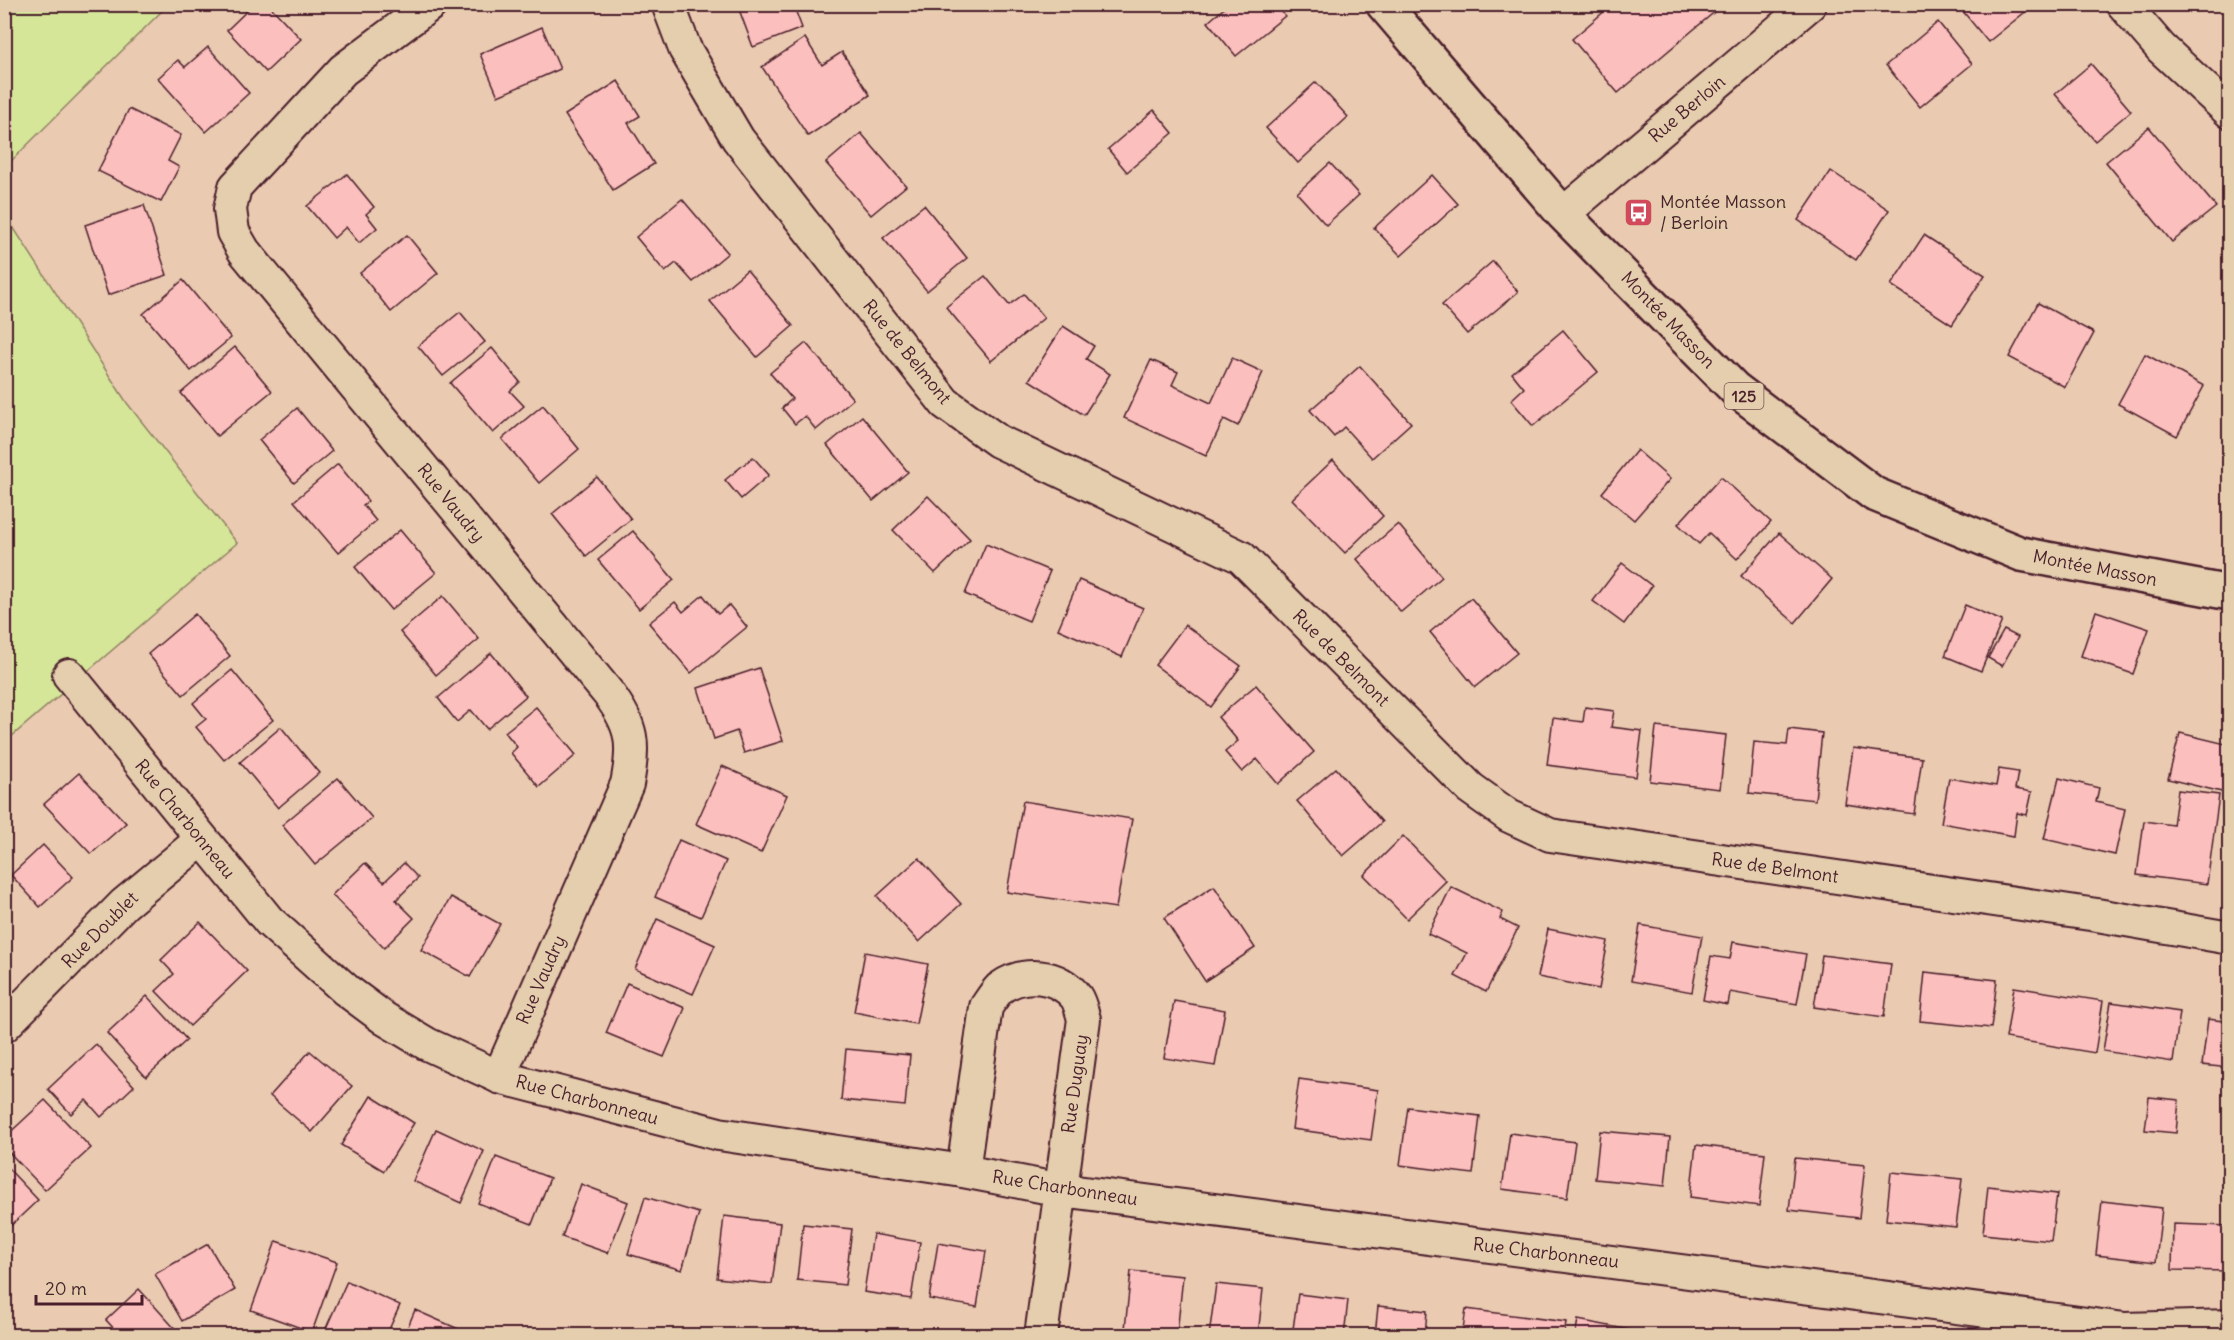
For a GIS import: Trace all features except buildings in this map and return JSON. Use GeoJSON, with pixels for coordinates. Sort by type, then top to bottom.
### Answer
{"type":"FeatureCollection","features":[{"type":"Feature","properties":{"kind":"main road","name":"Montée Masson"},"geometry":{"type":"LineString","coordinates":[[1383,4],[1563,214],[1735,389],[1874,494],[2021,554],[2229,593]]}},
{"type":"Feature","properties":{"kind":"street","name":"Rue Vaudry"},"geometry":{"type":"LineString","coordinates":[[431,4],[343,70],[235,187],[230,209],[233,232],[244,251],[608,693],[623,713],[631,735],[632,760],[627,784],[499,1077]]}},
{"type":"Feature","properties":{"kind":"street","name":"Rue de Belmont"},"geometry":{"type":"LineString","coordinates":[[668,4],[685,49],[738,139],[945,403],[998,441],[1241,557],[1470,788],[1509,816],[1550,835],[2085,913],[2229,938]]}},
{"type":"Feature","properties":{"kind":"street","name":"Rue Berloin"},"geometry":{"type":"LineString","coordinates":[[1563,214],[1810,4]]}},
{"type":"Feature","properties":{"kind":"street"},"geometry":{"type":"LineString","coordinates":[[2123,4],[2161,48],[2229,112]]}},
{"type":"Feature","properties":{"kind":"street","name":"Rue Charbonneau"},"geometry":{"type":"LineString","coordinates":[[69,675],[269,921],[346,990],[385,1020],[426,1044],[499,1077],[719,1134],[963,1171],[1061,1190],[2125,1332],[2229,1326]]}},
{"type":"Feature","properties":{"kind":"street","name":"Rue Doublet"},"geometry":{"type":"LineString","coordinates":[[4,1026],[124,904],[201,840]]}},
{"type":"Feature","properties":{"kind":"street","name":"Rue Duguay"},"geometry":{"type":"LineString","coordinates":[[963,1171],[986,1007],[999,989],[1017,979],[1040,976],[1062,985],[1077,999],[1084,1019],[1041,1335]]}},
{"type":"Feature","properties":{"kind":"green space"},"geometry":{"type":"Polygon","coordinates":[[[5,4],[168,4],[168,5],[5,167],[5,4]]]}},
{"type":"Feature","properties":{"kind":"green space"},"geometry":{"type":"Polygon","coordinates":[[[4,213],[127,403],[237,543],[5,742],[4,213]]]}},
{"type":"Feature","properties":{"kind":"place","name":"Montée Masson / Berloin"},"geometry":{"type":"Point","coordinates":[1639,212]}}]}
